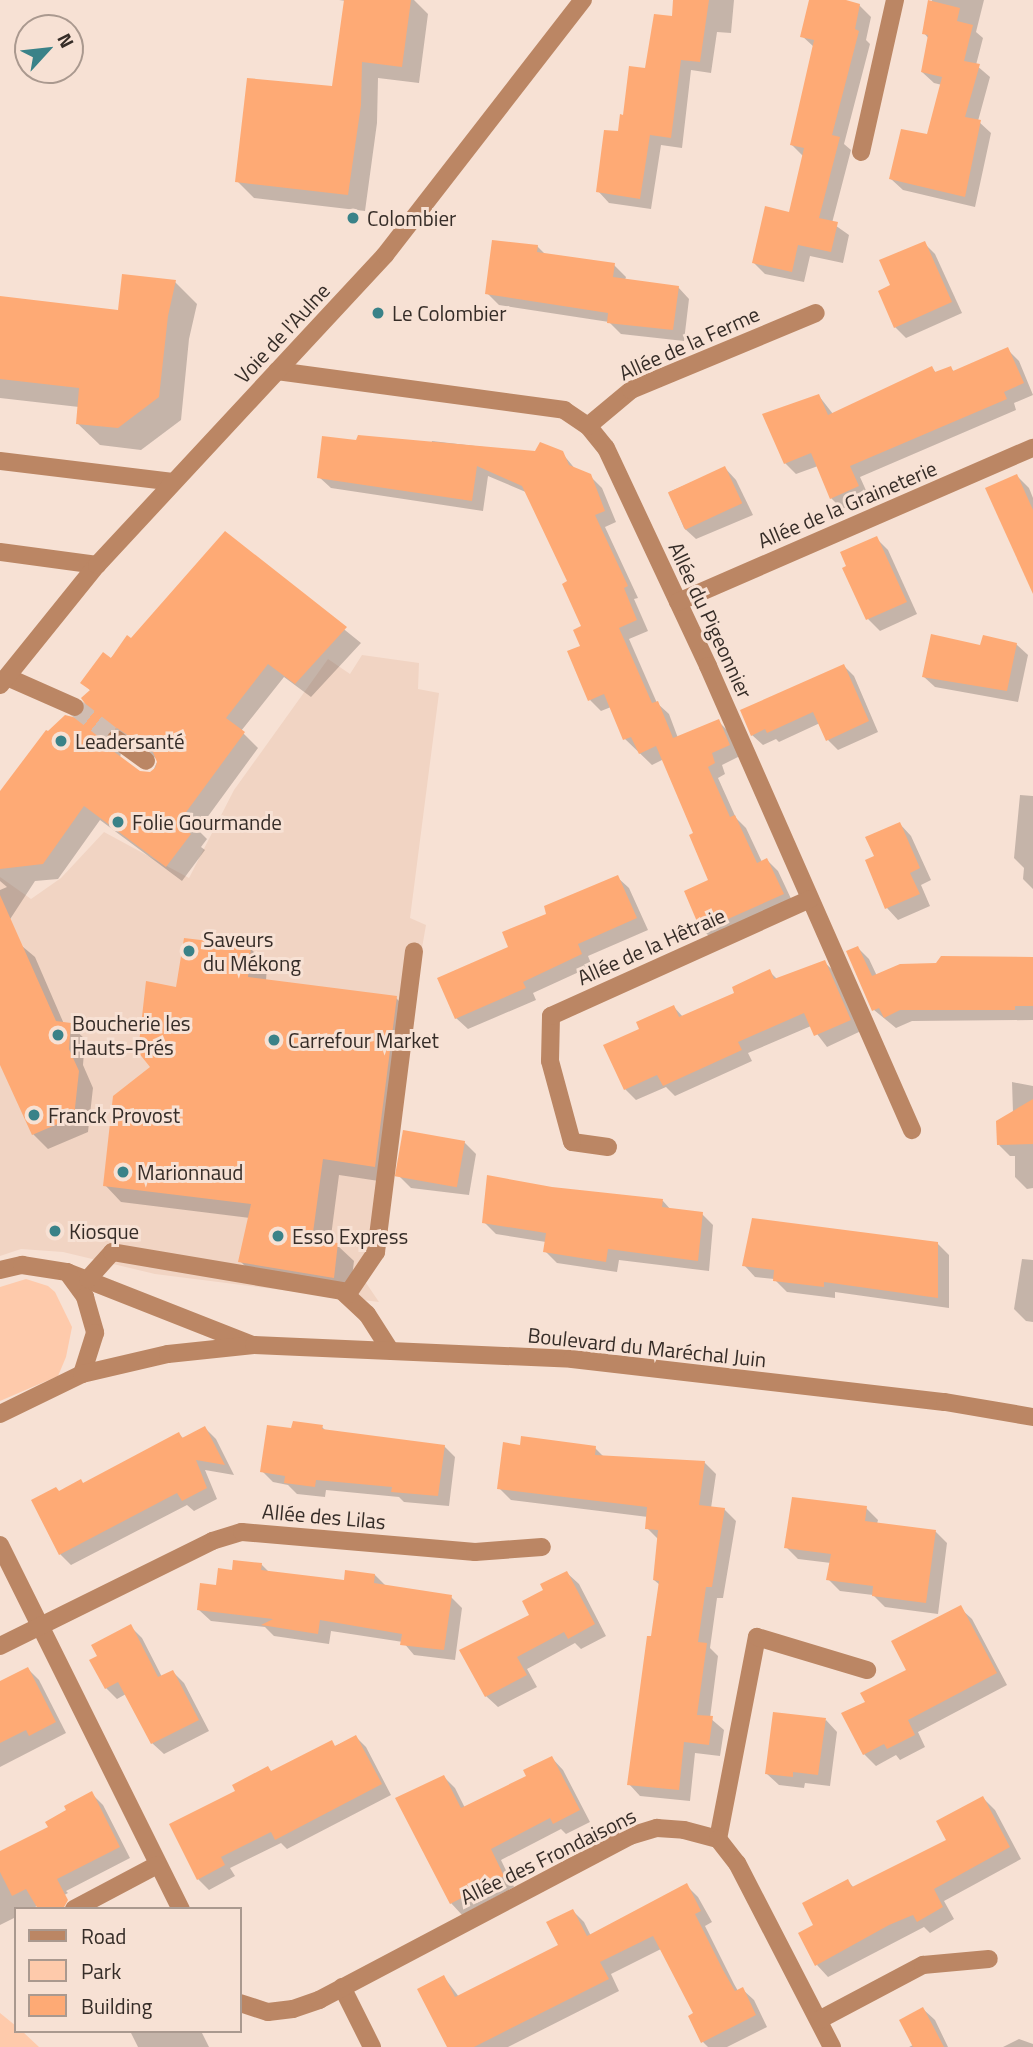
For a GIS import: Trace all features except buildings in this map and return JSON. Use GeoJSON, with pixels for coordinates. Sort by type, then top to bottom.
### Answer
{"type":"FeatureCollection","features":[{"type":"Feature","properties":{"kind":"street","name":"Voie de l'Aulne"},"geometry":{"type":"LineString","coordinates":[[3,681],[97,565],[385,255],[583,0]]}},
{"type":"Feature","properties":{"kind":"street"},"geometry":{"type":"LineString","coordinates":[[861,152],[895,0]]}},
{"type":"Feature","properties":{"kind":"street","name":"Allée de la Ferme"},"geometry":{"type":"LineString","coordinates":[[588,426],[631,390],[816,313]]}},
{"type":"Feature","properties":{"kind":"street","name":"Allée du Pigeonnier"},"geometry":{"type":"LineString","coordinates":[[277,372],[565,410],[588,426],[606,448],[678,602],[912,1130]]}},
{"type":"Feature","properties":{"kind":"street","name":"Allée de la Graineterie"},"geometry":{"type":"LineString","coordinates":[[678,602],[1033,448]]}},
{"type":"Feature","properties":{"kind":"street"},"geometry":{"type":"LineString","coordinates":[[0,461],[173,482]]}},
{"type":"Feature","properties":{"kind":"street"},"geometry":{"type":"LineString","coordinates":[[0,552],[97,565]]}},
{"type":"Feature","properties":{"kind":"street"},"geometry":{"type":"LineString","coordinates":[[3,681],[75,707]]}},
{"type":"Feature","properties":{"kind":"street"},"geometry":{"type":"LineString","coordinates":[[116,739],[146,761]]}},
{"type":"Feature","properties":{"kind":"street","name":"Allée de la Hêtraie"},"geometry":{"type":"LineString","coordinates":[[608,1147],[572,1142],[551,1060],[551,1016],[810,899]]}},
{"type":"Feature","properties":{"kind":"street"},"geometry":{"type":"LineString","coordinates":[[347,1295],[376,1252],[414,951]]}},
{"type":"Feature","properties":{"kind":"street"},"geometry":{"type":"LineString","coordinates":[[88,1279],[112,1252],[342,1291],[367,1314],[390,1350]]}},
{"type":"Feature","properties":{"kind":"street","name":"Boulevard du Maréchal Juin"},"geometry":{"type":"LineString","coordinates":[[0,1270],[22,1265],[67,1272],[254,1345]]}},
{"type":"Feature","properties":{"kind":"street"},"geometry":{"type":"LineString","coordinates":[[67,1272],[85,1297],[95,1333],[82,1374]]}},
{"type":"Feature","properties":{"kind":"street","name":"Boulevard du Maréchal Juin"},"geometry":{"type":"LineString","coordinates":[[0,1414],[82,1374],[168,1354],[254,1345],[572,1359],[945,1402],[1033,1417]]}},
{"type":"Feature","properties":{"kind":"street","name":"Allée des Lilas"},"geometry":{"type":"LineString","coordinates":[[0,1646],[212,1541],[242,1532],[475,1552],[542,1547]]}},
{"type":"Feature","properties":{"kind":"street"},"geometry":{"type":"LineString","coordinates":[[0,1545],[180,1907]]}},
{"type":"Feature","properties":{"kind":"street"},"geometry":{"type":"LineString","coordinates":[[832,2047],[737,1863],[718,1839],[757,1637],[867,1671]]}},
{"type":"Feature","properties":{"kind":"street","name":"Allée des Frondaisons"},"geometry":{"type":"LineString","coordinates":[[242,2004],[268,2012],[293,2009],[342,1987],[630,1836],[657,1828],[684,1830],[718,1839]]}},
{"type":"Feature","properties":{"kind":"street"},"geometry":{"type":"LineString","coordinates":[[78,1907],[158,1865]]}},
{"type":"Feature","properties":{"kind":"street"},"geometry":{"type":"LineString","coordinates":[[819,2021],[923,1965],[989,1959]]}},
{"type":"Feature","properties":{"kind":"street"},"geometry":{"type":"LineString","coordinates":[[342,1987],[372,2047]]}},
{"type":"Feature","properties":{"kind":"shaded area"},"geometry":{"type":"Polygon","coordinates":[[[362,655],[419,663],[418,689],[439,693],[410,918],[426,925],[364,1280],[379,1302],[155,1274],[63,1252],[21,1249],[0,1256],[0,877],[31,899],[61,878],[104,832],[189,878],[234,790],[328,659],[350,674],[362,655]]]}},
{"type":"Feature","properties":{"kind":"green space"},"geometry":{"type":"Polygon","coordinates":[[[26,1279],[48,1286],[55,1292],[72,1327],[66,1357],[58,1376],[0,1401],[0,1287],[26,1279]]]}},
{"type":"Feature","properties":{"kind":"green space"},"geometry":{"type":"Polygon","coordinates":[[[0,2013],[14,2024],[14,2033],[24,2033],[39,2047],[0,2047],[0,2013]]]}},
{"type":"Feature","properties":{"kind":"tunnel"},"geometry":{"type":"LineString","coordinates":[[75,707],[116,739]]}},
{"type":"Feature","properties":{"kind":"place","name":"Colombier"},"geometry":{"type":"Point","coordinates":[353,218]}},
{"type":"Feature","properties":{"kind":"place","name":"Le Colombier"},"geometry":{"type":"Point","coordinates":[378,313]}},
{"type":"Feature","properties":{"kind":"place","name":"Leadersanté"},"geometry":{"type":"Point","coordinates":[61,741]}},
{"type":"Feature","properties":{"kind":"place","name":"Folie Gourmande"},"geometry":{"type":"Point","coordinates":[118,822]}},
{"type":"Feature","properties":{"kind":"place","name":"Saveurs du Mékong"},"geometry":{"type":"Point","coordinates":[189,951]}},
{"type":"Feature","properties":{"kind":"place","name":"Boucherie les Hauts-Prés"},"geometry":{"type":"Point","coordinates":[58,1035]}},
{"type":"Feature","properties":{"kind":"place","name":"Carrefour Market"},"geometry":{"type":"Point","coordinates":[274,1040]}},
{"type":"Feature","properties":{"kind":"place","name":"Franck Provost"},"geometry":{"type":"Point","coordinates":[34,1115]}},
{"type":"Feature","properties":{"kind":"place","name":"Marionnaud"},"geometry":{"type":"Point","coordinates":[123,1172]}},
{"type":"Feature","properties":{"kind":"place","name":"Kiosque"},"geometry":{"type":"Point","coordinates":[55,1231]}},
{"type":"Feature","properties":{"kind":"place","name":"Esso Express"},"geometry":{"type":"Point","coordinates":[278,1236]}}]}
